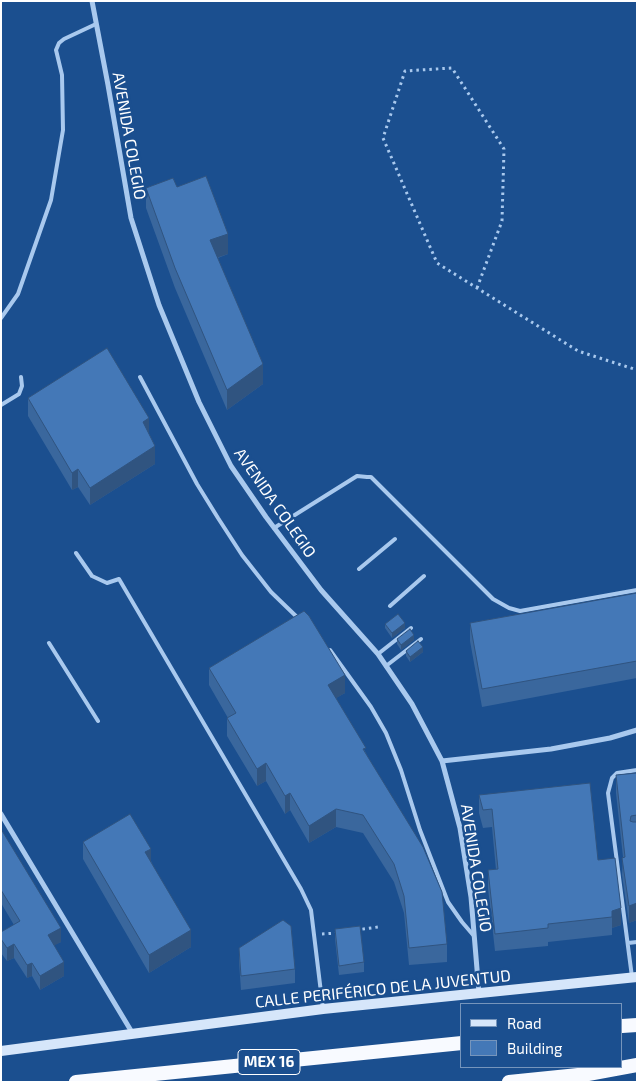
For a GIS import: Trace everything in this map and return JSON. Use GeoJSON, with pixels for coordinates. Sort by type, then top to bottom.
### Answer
{"type":"FeatureCollection","features":[{"type":"Feature","properties":{"kind":"highway"},"geometry":{"type":"LineString","coordinates":[[623,1026],[637,1025]]}},
{"type":"Feature","properties":{"kind":"highway","name":"MEX 16"},"geometry":{"type":"LineString","coordinates":[[76,1082],[460,1043]]}},
{"type":"Feature","properties":{"kind":"highway"},"geometry":{"type":"LineString","coordinates":[[623,1068],[637,1065]]}},
{"type":"Feature","properties":{"kind":"highway"},"geometry":{"type":"LineString","coordinates":[[509,1082],[588,1074],[621,1068]]}},
{"type":"Feature","properties":{"kind":"highway"},"geometry":{"type":"LineString","coordinates":[[568,1082],[588,1074]]}},
{"type":"Feature","properties":{"kind":"main road","name":"CALLE PERIFÉRICO DE LA JUVENTUD"},"geometry":{"type":"LineString","coordinates":[[1,1051],[323,1009],[634,977]]}},
{"type":"Feature","properties":{"kind":"street","name":"AVENIDA COLEGIO"},"geometry":{"type":"LineString","coordinates":[[92,1],[131,218],[159,305],[198,402],[231,466],[274,528],[321,590],[378,654],[412,704],[442,760],[460,828],[471,897],[479,993]]}},
{"type":"Feature","properties":{"kind":"street"},"geometry":{"type":"LineString","coordinates":[[442,760],[551,748],[610,738],[637,730]]}},
{"type":"Feature","properties":{"kind":"street"},"geometry":{"type":"LineString","coordinates":[[1,814],[133,1034]]}},
{"type":"Feature","properties":{"kind":"lane"},"geometry":{"type":"LineString","coordinates":[[1,318],[18,294],[51,200],[63,130],[62,75],[56,50],[59,43],[64,39],[96,24]]}},
{"type":"Feature","properties":{"kind":"lane"},"geometry":{"type":"LineString","coordinates":[[1,405],[18,394],[22,386],[21,377]]}},
{"type":"Feature","properties":{"kind":"lane"},"geometry":{"type":"LineString","coordinates":[[140,377],[197,484],[218,518],[242,554],[272,592],[300,620]]}},
{"type":"Feature","properties":{"kind":"lane"},"geometry":{"type":"LineString","coordinates":[[274,528],[357,476],[367,476],[493,599],[509,608],[520,611],[637,590]]}},
{"type":"Feature","properties":{"kind":"lane"},"geometry":{"type":"LineString","coordinates":[[359,569],[395,539]]}},
{"type":"Feature","properties":{"kind":"lane"},"geometry":{"type":"LineString","coordinates":[[76,553],[92,576],[107,582],[119,579],[302,889],[311,910],[323,1009]]}},
{"type":"Feature","properties":{"kind":"lane"},"geometry":{"type":"LineString","coordinates":[[390,606],[424,576]]}},
{"type":"Feature","properties":{"kind":"lane"},"geometry":{"type":"LineString","coordinates":[[378,654],[411,628]]}},
{"type":"Feature","properties":{"kind":"lane"},"geometry":{"type":"LineString","coordinates":[[386,666],[421,639]]}},
{"type":"Feature","properties":{"kind":"lane"},"geometry":{"type":"LineString","coordinates":[[323,642],[357,686],[386,733],[448,902],[474,936]]}},
{"type":"Feature","properties":{"kind":"lane"},"geometry":{"type":"LineString","coordinates":[[49,643],[98,721]]}},
{"type":"Feature","properties":{"kind":"lane"},"geometry":{"type":"LineString","coordinates":[[634,977],[608,794],[612,778],[617,773],[637,770]]}},
{"type":"Feature","properties":{"kind":"lane"},"geometry":{"type":"LineString","coordinates":[[628,943],[637,942]]}},
{"type":"Feature","properties":{"kind":"path"},"geometry":{"type":"LineString","coordinates":[[476,288],[502,221],[504,148],[452,68],[405,71],[383,138],[437,263],[476,288],[578,351],[637,370]]}},
{"type":"Feature","properties":{"kind":"path"},"geometry":{"type":"LineString","coordinates":[[350,931],[378,927]]}},
{"type":"Feature","properties":{"kind":"path"},"geometry":{"type":"LineString","coordinates":[[314,935],[340,932]]}},
{"type":"Feature","properties":{"kind":"building"},"geometry":{"type":"Polygon","coordinates":[[[206,176],[228,234],[210,240],[263,364],[227,390],[175,268],[146,188],[173,178],[177,187],[206,176]]]}},
{"type":"Feature","properties":{"kind":"building"},"geometry":{"type":"Polygon","coordinates":[[[107,348],[149,418],[143,422],[155,446],[90,488],[78,469],[72,473],[28,398],[107,348]]]}},
{"type":"Feature","properties":{"kind":"building"},"geometry":{"type":"Polygon","coordinates":[[[637,593],[637,661],[482,689],[470,623],[637,593]]]}},
{"type":"Feature","properties":{"kind":"building"},"geometry":{"type":"Polygon","coordinates":[[[304,611],[309,616],[345,675],[328,685],[366,748],[363,749],[423,847],[442,892],[447,944],[409,948],[404,896],[394,864],[363,815],[336,809],[309,826],[290,793],[285,796],[266,763],[257,769],[227,718],[236,713],[209,668],[304,611]]]}},
{"type":"Feature","properties":{"kind":"building"},"geometry":{"type":"Polygon","coordinates":[[[398,614],[405,623],[392,633],[385,624],[398,614]]]}},
{"type":"Feature","properties":{"kind":"building"},"geometry":{"type":"Polygon","coordinates":[[[410,629],[414,635],[401,645],[397,639],[410,629]]]}},
{"type":"Feature","properties":{"kind":"building"},"geometry":{"type":"Polygon","coordinates":[[[418,641],[423,647],[410,657],[406,651],[418,641]]]}},
{"type":"Feature","properties":{"kind":"building"},"geometry":{"type":"Polygon","coordinates":[[[637,773],[637,815],[631,816],[630,821],[637,822],[637,903],[629,906],[622,858],[625,857],[616,775],[637,773]]]}},
{"type":"Feature","properties":{"kind":"building"},"geometry":{"type":"Polygon","coordinates":[[[590,783],[598,860],[615,858],[621,908],[612,911],[612,917],[548,924],[548,928],[495,934],[488,870],[498,869],[492,809],[483,810],[479,795],[590,783]]]}},
{"type":"Feature","properties":{"kind":"building"},"geometry":{"type":"Polygon","coordinates":[[[130,814],[151,849],[145,852],[191,930],[149,955],[83,842],[130,814]]]}},
{"type":"Feature","properties":{"kind":"building"},"geometry":{"type":"Polygon","coordinates":[[[1,829],[61,928],[48,935],[64,962],[40,976],[32,963],[27,965],[14,944],[7,948],[1,939],[1,932],[20,921],[1,890],[1,829]]]}},
{"type":"Feature","properties":{"kind":"building"},"geometry":{"type":"Polygon","coordinates":[[[283,920],[291,926],[295,969],[241,976],[239,948],[283,920]]]}},
{"type":"Feature","properties":{"kind":"building"},"geometry":{"type":"Polygon","coordinates":[[[360,926],[364,962],[339,966],[335,929],[360,926]]]}}]}
